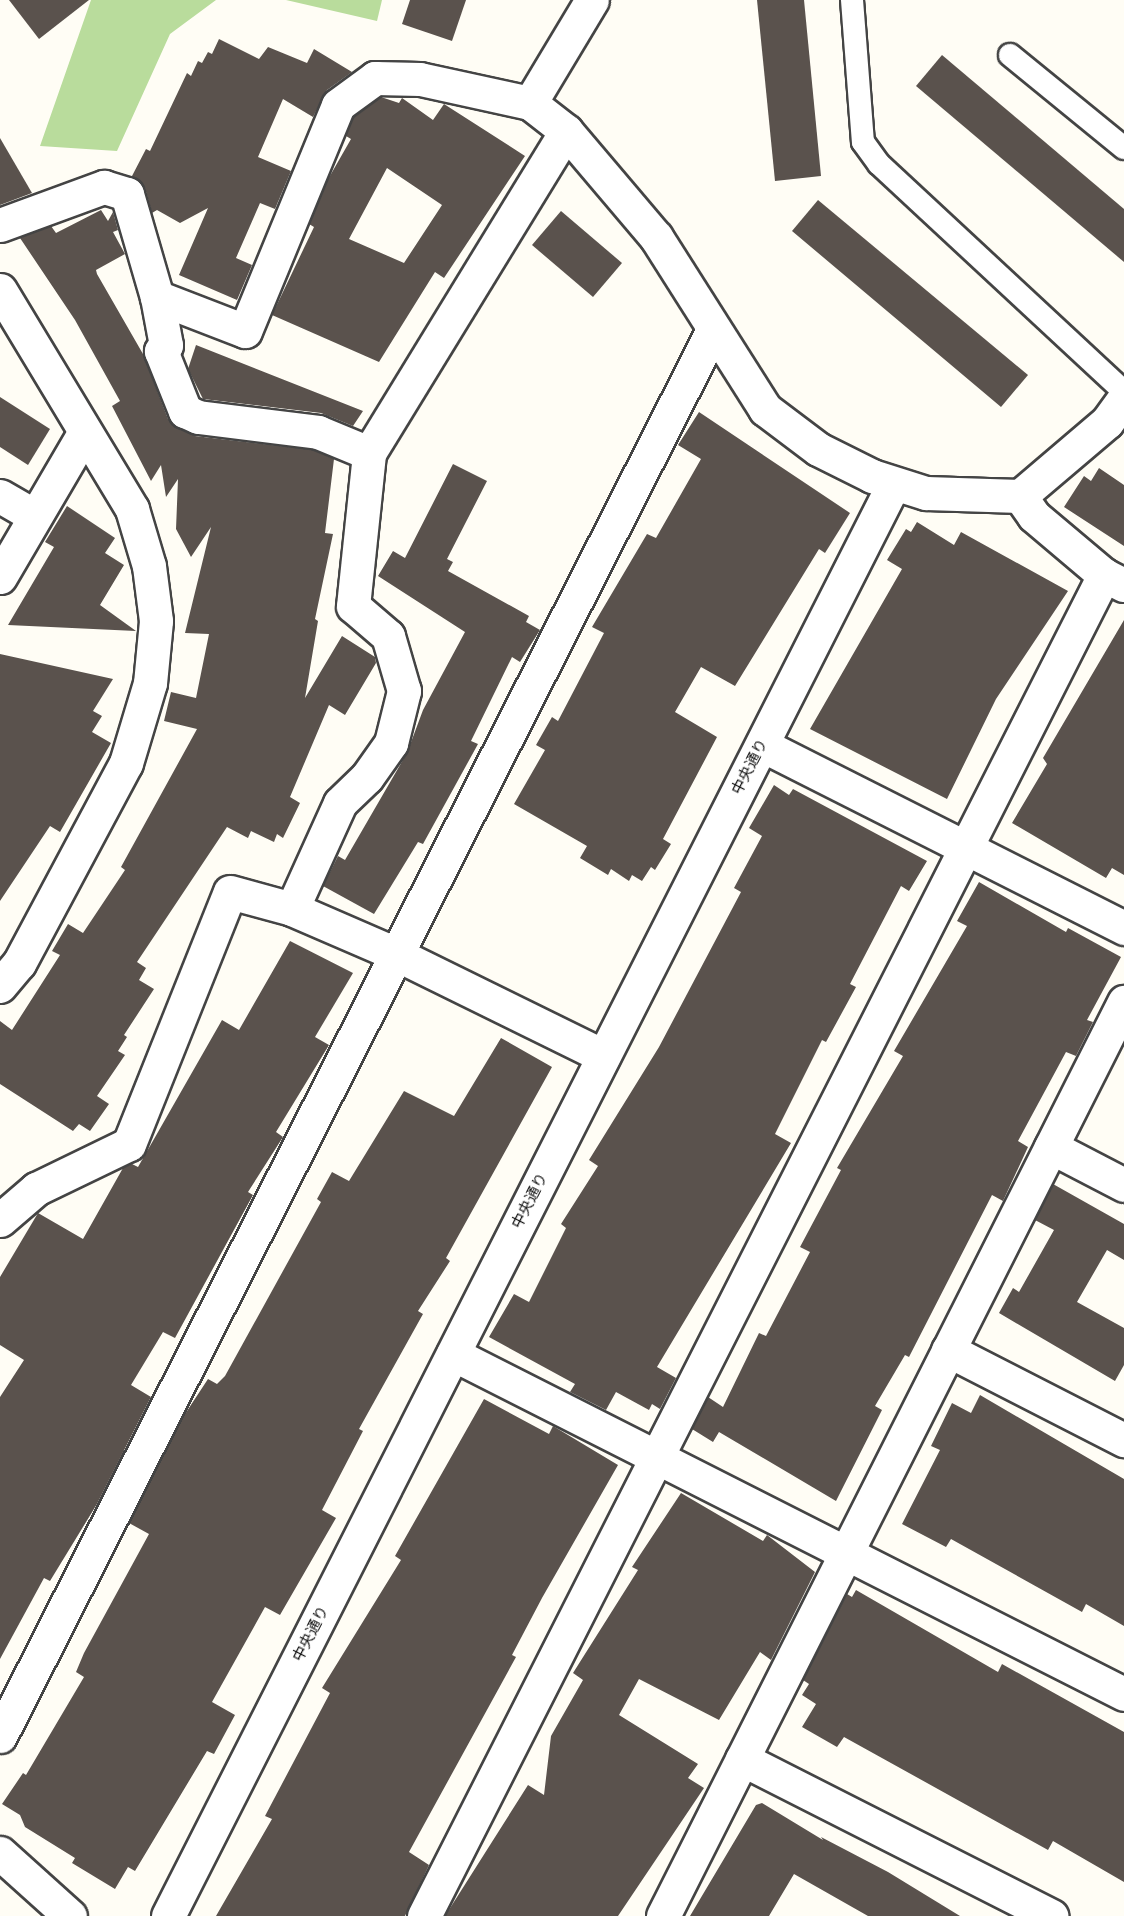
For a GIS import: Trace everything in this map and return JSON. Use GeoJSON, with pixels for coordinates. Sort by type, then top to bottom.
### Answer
{"type":"FeatureCollection","features":[{"type":"Feature","properties":{"kind":"street"},"geometry":{"type":"LineString","coordinates":[[530,102],[592,0]]}},
{"type":"Feature","properties":{"kind":"street"},"geometry":{"type":"LineString","coordinates":[[157,297],[245,331],[338,105],[375,78],[420,79],[530,102],[566,131],[656,237],[765,409],[818,449],[893,485],[926,493],[1020,496],[1107,422],[1124,399]]}},
{"type":"Feature","properties":{"kind":"street"},"geometry":{"type":"LineString","coordinates":[[292,909],[340,803],[367,777],[391,743],[404,691],[388,636],[354,606],[369,453],[566,131]]}},
{"type":"Feature","properties":{"kind":"street"},"geometry":{"type":"LineString","coordinates":[[0,225],[104,187],[127,194],[157,297],[166,345],[161,351],[185,411],[198,417],[318,432],[369,453]]}},
{"type":"Feature","properties":{"kind":"street"},"geometry":{"type":"LineString","coordinates":[[0,290],[84,433],[132,509],[149,566],[156,621],[150,683],[126,763],[6,967]]}},
{"type":"Feature","properties":{"kind":"street"},"geometry":{"type":"LineString","coordinates":[[0,1736],[713,330]]}},
{"type":"Feature","properties":{"kind":"street"},"geometry":{"type":"LineString","coordinates":[[0,578],[33,515],[84,433]]}},
{"type":"Feature","properties":{"kind":"street","name":"中央通り"},"geometry":{"type":"LineString","coordinates":[[168,1916],[893,485]]}},
{"type":"Feature","properties":{"kind":"street"},"geometry":{"type":"LineString","coordinates":[[0,496],[33,515]]}},
{"type":"Feature","properties":{"kind":"street"},"geometry":{"type":"LineString","coordinates":[[424,1916],[965,848],[1114,580],[1034,516],[1020,496]]}},
{"type":"Feature","properties":{"kind":"street"},"geometry":{"type":"LineString","coordinates":[[762,745],[1124,928]]}},
{"type":"Feature","properties":{"kind":"street"},"geometry":{"type":"LineString","coordinates":[[0,1220],[36,1189],[129,1144],[230,892],[292,909],[396,954],[603,1056]]}},
{"type":"Feature","properties":{"kind":"street"},"geometry":{"type":"LineString","coordinates":[[663,1916],[1124,1002]]}},
{"type":"Feature","properties":{"kind":"street"},"geometry":{"type":"LineString","coordinates":[[1051,1147],[1124,1185]]}},
{"type":"Feature","properties":{"kind":"street"},"geometry":{"type":"LineString","coordinates":[[948,1350],[1124,1440]]}},
{"type":"Feature","properties":{"kind":"street"},"geometry":{"type":"LineString","coordinates":[[453,1354],[1124,1694]]}},
{"type":"Feature","properties":{"kind":"street"},"geometry":{"type":"LineString","coordinates":[[742,1759],[1052,1916]]}},
{"type":"Feature","properties":{"kind":"street"},"geometry":{"type":"LineString","coordinates":[[0,1853],[70,1916]]}},
{"type":"Feature","properties":{"kind":"lane"},"geometry":{"type":"LineString","coordinates":[[852,0],[863,142],[879,164],[1124,392]]}},
{"type":"Feature","properties":{"kind":"lane"},"geometry":{"type":"LineString","coordinates":[[1010,55],[1124,148]]}},
{"type":"Feature","properties":{"kind":"green space"},"geometry":{"type":"Polygon","coordinates":[[[91,0],[216,0],[170,34],[117,151],[40,146],[91,0]]]}},
{"type":"Feature","properties":{"kind":"green space"},"geometry":{"type":"Polygon","coordinates":[[[286,0],[382,0],[377,21],[286,0]]]}},
{"type":"Feature","properties":{"kind":"building"},"geometry":{"type":"Polygon","coordinates":[[[9,0],[89,0],[39,39],[9,0]]]}},
{"type":"Feature","properties":{"kind":"building"},"geometry":{"type":"Polygon","coordinates":[[[410,0],[466,0],[452,41],[402,24],[410,0]]]}},
{"type":"Feature","properties":{"kind":"building"},"geometry":{"type":"Polygon","coordinates":[[[757,0],[804,0],[821,176],[775,181],[757,0]]]}},
{"type":"Feature","properties":{"kind":"building"},"geometry":{"type":"Polygon","coordinates":[[[219,39],[259,59],[268,47],[307,63],[314,49],[352,72],[327,90],[313,117],[283,99],[258,157],[291,171],[275,209],[260,203],[236,258],[252,265],[237,300],[179,275],[208,208],[180,223],[157,210],[152,213],[145,188],[132,176],[146,149],[150,151],[187,73],[191,76],[198,61],[202,63],[208,52],[212,54],[219,39]]]}},
{"type":"Feature","properties":{"kind":"building"},"geometry":{"type":"Polygon","coordinates":[[[942,55],[1124,209],[1124,262],[916,86],[942,55]]]}},
{"type":"Feature","properties":{"kind":"building"},"geometry":{"type":"Polygon","coordinates":[[[381,97],[399,103],[402,98],[433,120],[444,104],[525,156],[444,278],[435,272],[379,362],[272,315],[314,227],[309,224],[327,181],[351,139],[346,136],[353,117],[381,97]],[[387,168],[349,239],[404,263],[442,205],[387,168]]]}},
{"type":"Feature","properties":{"kind":"building"},"geometry":{"type":"Polygon","coordinates":[[[0,138],[32,193],[0,205],[0,138]]]}},
{"type":"Feature","properties":{"kind":"building"},"geometry":{"type":"Polygon","coordinates":[[[818,200],[1028,375],[1001,407],[792,231],[818,200]]]}},
{"type":"Feature","properties":{"kind":"building"},"geometry":{"type":"Polygon","coordinates":[[[101,210],[108,221],[113,212],[118,230],[113,232],[125,254],[96,270],[97,274],[143,354],[168,419],[195,436],[313,450],[334,459],[325,533],[333,534],[315,619],[318,621],[305,698],[342,636],[375,657],[376,663],[345,715],[329,705],[290,797],[300,803],[283,838],[277,834],[274,842],[251,831],[248,838],[227,827],[137,962],[146,968],[139,980],[154,989],[124,1035],[127,1037],[118,1051],[125,1055],[97,1096],[109,1104],[90,1131],[79,1124],[73,1131],[0,1084],[0,1021],[12,1030],[60,955],[52,951],[68,924],[83,933],[125,870],[121,867],[197,729],[164,721],[171,692],[196,698],[209,634],[185,633],[211,527],[191,557],[176,529],[178,479],[166,497],[161,465],[151,481],[112,406],[120,401],[75,320],[20,238],[51,226],[56,233],[101,210]]]}},
{"type":"Feature","properties":{"kind":"building"},"geometry":{"type":"Polygon","coordinates":[[[561,211],[622,263],[593,297],[532,245],[561,211]]]}},
{"type":"Feature","properties":{"kind":"building"},"geometry":{"type":"Polygon","coordinates":[[[196,345],[363,411],[353,426],[321,413],[203,399],[188,369],[196,345]]]}},
{"type":"Feature","properties":{"kind":"building"},"geometry":{"type":"Polygon","coordinates":[[[0,397],[50,429],[28,465],[0,447],[0,397]]]}},
{"type":"Feature","properties":{"kind":"building"},"geometry":{"type":"Polygon","coordinates":[[[699,412],[850,513],[825,553],[819,549],[735,686],[701,667],[675,712],[717,737],[663,839],[671,844],[655,870],[651,867],[642,881],[632,875],[629,881],[611,869],[608,875],[580,858],[587,846],[514,804],[545,750],[536,745],[552,717],[558,721],[604,633],[592,627],[647,534],[656,538],[701,459],[678,445],[699,412]]]}},
{"type":"Feature","properties":{"kind":"building"},"geometry":{"type":"Polygon","coordinates":[[[453,464],[487,481],[447,559],[453,562],[448,571],[529,616],[526,622],[540,630],[520,662],[512,657],[471,741],[478,744],[423,844],[418,842],[374,914],[323,886],[338,856],[345,860],[407,753],[423,710],[465,632],[378,576],[393,551],[405,558],[453,464]]]}},
{"type":"Feature","properties":{"kind":"building"},"geometry":{"type":"Polygon","coordinates":[[[1099,468],[1124,485],[1124,546],[1064,507],[1084,476],[1091,481],[1099,468]]]}},
{"type":"Feature","properties":{"kind":"building"},"geometry":{"type":"Polygon","coordinates":[[[67,506],[115,538],[105,553],[124,565],[100,605],[136,631],[8,625],[54,547],[45,542],[67,506]]]}},
{"type":"Feature","properties":{"kind":"building"},"geometry":{"type":"Polygon","coordinates":[[[917,522],[954,545],[961,532],[1068,591],[996,699],[947,799],[810,729],[902,569],[887,560],[906,529],[911,532],[917,522]]]}},
{"type":"Feature","properties":{"kind":"building"},"geometry":{"type":"Polygon","coordinates":[[[1124,620],[1124,875],[1112,868],[1106,878],[1012,823],[1047,764],[1043,758],[1124,620]]]}},
{"type":"Feature","properties":{"kind":"building"},"geometry":{"type":"Polygon","coordinates":[[[0,654],[113,679],[93,711],[102,716],[92,732],[111,743],[60,832],[50,826],[0,901],[0,654]]]}},
{"type":"Feature","properties":{"kind":"building"},"geometry":{"type":"Polygon","coordinates":[[[774,785],[789,795],[793,789],[927,861],[909,891],[901,886],[850,984],[856,987],[826,1042],[822,1040],[775,1134],[791,1143],[657,1367],[676,1378],[660,1409],[652,1404],[649,1410],[616,1392],[606,1410],[570,1392],[575,1384],[489,1337],[514,1294],[529,1302],[566,1228],[561,1224],[598,1166],[589,1160],[659,1047],[741,892],[734,888],[762,836],[749,828],[774,785]]]}},
{"type":"Feature","properties":{"kind":"building"},"geometry":{"type":"Polygon","coordinates":[[[979,882],[1066,932],[1068,928],[1121,957],[1087,1020],[1093,1022],[1076,1056],[1066,1052],[1018,1141],[1028,1147],[1003,1201],[992,1195],[909,1357],[905,1355],[875,1406],[882,1410],[836,1501],[719,1432],[713,1442],[692,1429],[708,1397],[723,1407],[759,1333],[766,1336],[810,1252],[800,1247],[841,1170],[837,1168],[903,1056],[894,1051],[967,926],[957,921],[979,882]]]}},
{"type":"Feature","properties":{"kind":"building"},"geometry":{"type":"Polygon","coordinates":[[[290,941],[353,973],[315,1037],[329,1045],[276,1132],[283,1137],[248,1192],[253,1195],[175,1338],[163,1332],[131,1385],[151,1397],[97,1504],[50,1581],[44,1578],[0,1659],[0,1397],[24,1360],[0,1345],[0,1277],[38,1213],[83,1239],[123,1168],[132,1164],[138,1167],[222,1020],[239,1030],[290,941]]]}},
{"type":"Feature","properties":{"kind":"building"},"geometry":{"type":"Polygon","coordinates":[[[501,1038],[552,1067],[446,1258],[450,1261],[418,1311],[423,1314],[359,1429],[363,1431],[322,1510],[336,1518],[280,1615],[265,1607],[212,1702],[235,1715],[214,1754],[207,1751],[135,1871],[128,1867],[115,1889],[72,1863],[75,1858],[25,1827],[20,1815],[2,1804],[23,1773],[26,1775],[84,1677],[76,1672],[84,1653],[149,1534],[129,1523],[183,1417],[208,1379],[217,1384],[225,1376],[321,1202],[317,1199],[332,1172],[349,1181],[404,1091],[454,1116],[501,1038]]]}},
{"type":"Feature","properties":{"kind":"building"},"geometry":{"type":"Polygon","coordinates":[[[1053,1184],[1124,1224],[1124,1260],[1107,1250],[1077,1302],[1124,1328],[1124,1365],[1115,1381],[999,1313],[1013,1288],[1019,1292],[1054,1230],[1035,1220],[1053,1184]]]}},
{"type":"Feature","properties":{"kind":"building"},"geometry":{"type":"Polygon","coordinates":[[[980,1395],[1124,1479],[1124,1626],[1086,1604],[1082,1612],[951,1539],[946,1547],[902,1524],[940,1450],[931,1446],[952,1403],[971,1413],[980,1395]]]}},
{"type":"Feature","properties":{"kind":"building"},"geometry":{"type":"Polygon","coordinates":[[[484,1399],[549,1434],[553,1426],[618,1465],[542,1598],[512,1655],[516,1657],[409,1852],[429,1865],[405,1916],[216,1916],[272,1819],[265,1816],[330,1693],[322,1688],[401,1560],[395,1556],[484,1399]]]}},
{"type":"Feature","properties":{"kind":"building"},"geometry":{"type":"Polygon","coordinates":[[[681,1493],[763,1541],[767,1535],[815,1572],[771,1660],[760,1652],[719,1720],[639,1679],[619,1715],[698,1764],[688,1778],[704,1788],[618,1916],[445,1916],[528,1785],[544,1795],[551,1736],[583,1680],[573,1673],[638,1570],[632,1567],[681,1493]]]}},
{"type":"Feature","properties":{"kind":"building"},"geometry":{"type":"Polygon","coordinates":[[[856,1590],[998,1672],[1002,1664],[1124,1732],[1124,1882],[1053,1841],[1048,1850],[844,1737],[837,1747],[802,1727],[816,1704],[802,1695],[809,1684],[803,1680],[847,1594],[852,1597],[856,1590]]]}},
{"type":"Feature","properties":{"kind":"building"},"geometry":{"type":"Polygon","coordinates":[[[762,1803],[823,1840],[821,1837],[888,1872],[960,1916],[868,1916],[794,1874],[769,1916],[690,1916],[756,1805],[762,1803]]]}}]}
